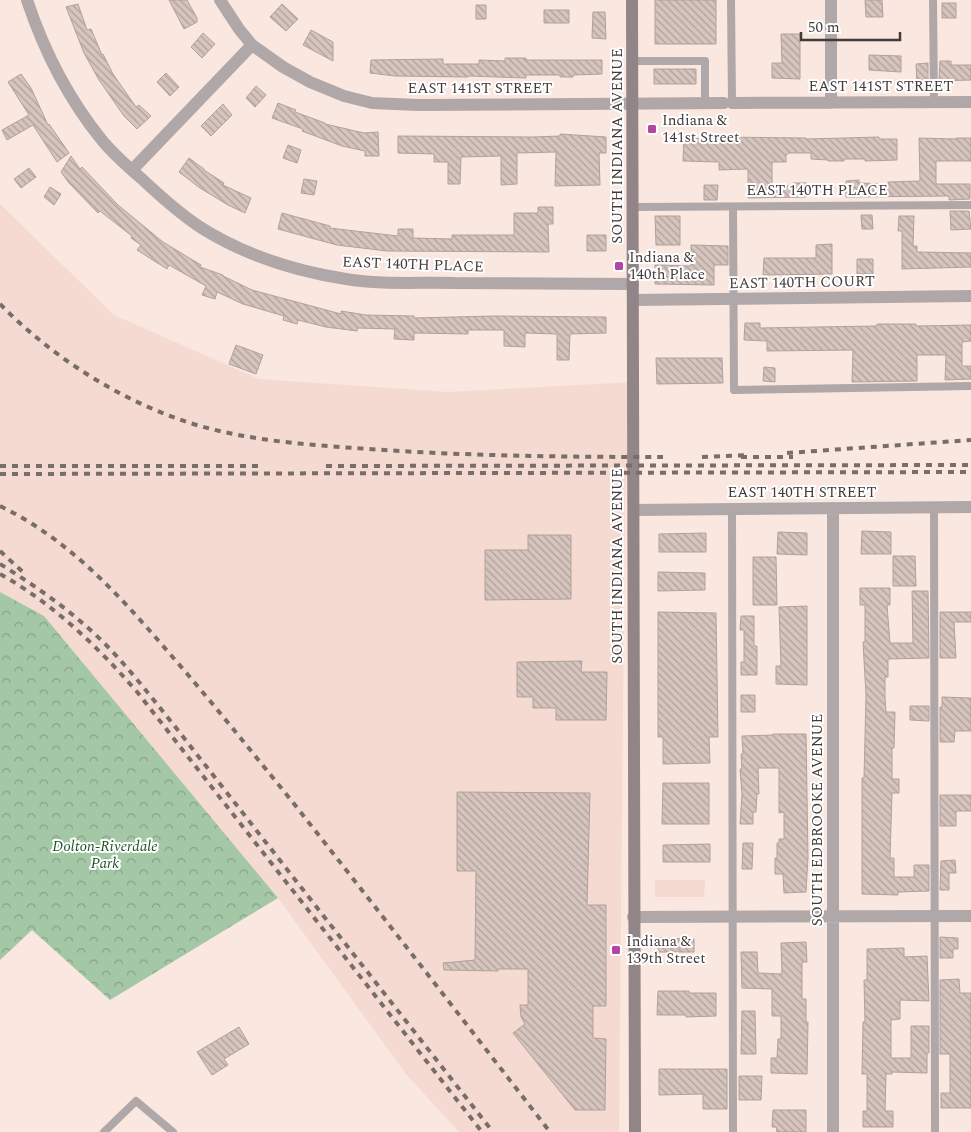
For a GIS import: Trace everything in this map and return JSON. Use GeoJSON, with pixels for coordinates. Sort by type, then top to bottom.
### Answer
{"type":"FeatureCollection","features":[{"type":"Feature","properties":{"kind":"main road","name":"SOUTH INDIANA AVENUE"},"geometry":{"type":"LineString","coordinates":[[632,0],[634,1132]]}},
{"type":"Feature","properties":{"kind":"street","name":"EAST 140TH PLACE"},"geometry":{"type":"LineString","coordinates":[[27,0],[40,37],[57,72],[78,108],[102,141],[167,203],[201,227],[236,246],[266,260],[347,280],[633,284]]}},
{"type":"Feature","properties":{"kind":"street","name":"EAST 141ST STREET"},"geometry":{"type":"LineString","coordinates":[[220,0],[252,45],[284,67],[310,82],[344,96],[372,103],[418,105],[971,102]]}},
{"type":"Feature","properties":{"kind":"street"},"geometry":{"type":"LineString","coordinates":[[831,0],[831,103]]}},
{"type":"Feature","properties":{"kind":"street"},"geometry":{"type":"LineString","coordinates":[[132,170],[252,45]]}},
{"type":"Feature","properties":{"kind":"street","name":"EAST 140TH COURT"},"geometry":{"type":"LineString","coordinates":[[633,300],[971,296]]}},
{"type":"Feature","properties":{"kind":"street","name":"EAST 140TH STREET"},"geometry":{"type":"LineString","coordinates":[[634,510],[971,507]]}},
{"type":"Feature","properties":{"kind":"street","name":"SOUTH EDBROOKE AVENUE"},"geometry":{"type":"LineString","coordinates":[[833,508],[833,1132]]}},
{"type":"Feature","properties":{"kind":"street"},"geometry":{"type":"LineString","coordinates":[[633,917],[971,916]]}},
{"type":"Feature","properties":{"kind":"lane"},"geometry":{"type":"LineString","coordinates":[[728,103],[731,0]]}},
{"type":"Feature","properties":{"kind":"lane"},"geometry":{"type":"LineString","coordinates":[[934,0],[934,103]]}},
{"type":"Feature","properties":{"kind":"lane"},"geometry":{"type":"LineString","coordinates":[[633,62],[705,63],[705,104]]}},
{"type":"Feature","properties":{"kind":"lane","name":"EAST 140TH PLACE"},"geometry":{"type":"LineString","coordinates":[[633,207],[971,205]]}},
{"type":"Feature","properties":{"kind":"lane"},"geometry":{"type":"LineString","coordinates":[[733,207],[734,390],[971,386]]}},
{"type":"Feature","properties":{"kind":"lane"},"geometry":{"type":"LineString","coordinates":[[934,507],[935,1132]]}},
{"type":"Feature","properties":{"kind":"lane"},"geometry":{"type":"LineString","coordinates":[[732,508],[733,1132]]}},
{"type":"Feature","properties":{"kind":"lane"},"geometry":{"type":"LineString","coordinates":[[104,1132],[136,1101],[173,1132]]}},
{"type":"Feature","properties":{"kind":"shaded area"},"geometry":{"type":"Polygon","coordinates":[[[0,204],[114,315],[259,379],[448,392],[634,382],[625,497],[619,1132],[459,1132],[406,1074],[278,898],[44,616],[0,592],[0,204]]]}},
{"type":"Feature","properties":{"kind":"shaded area"},"geometry":{"type":"Polygon","coordinates":[[[655,880],[705,880],[704,897],[655,897],[655,880]]]}},
{"type":"Feature","properties":{"kind":"green space","name":"Dolton-Riverdale Park"},"geometry":{"type":"Polygon","coordinates":[[[0,592],[44,616],[278,898],[110,1000],[32,930],[0,960],[0,592]]]}},
{"type":"Feature","properties":{"kind":"building"},"geometry":{"type":"Polygon","coordinates":[[[169,0],[187,0],[197,18],[197,22],[184,29],[169,0]]]}},
{"type":"Feature","properties":{"kind":"building"},"geometry":{"type":"Polygon","coordinates":[[[655,0],[716,0],[716,44],[655,44],[655,0]]]}},
{"type":"Feature","properties":{"kind":"building"},"geometry":{"type":"Polygon","coordinates":[[[865,0],[882,0],[883,17],[866,17],[865,0]]]}},
{"type":"Feature","properties":{"kind":"building"},"geometry":{"type":"Polygon","coordinates":[[[942,3],[956,3],[956,18],[942,18],[942,3]]]}},
{"type":"Feature","properties":{"kind":"building"},"geometry":{"type":"Polygon","coordinates":[[[78,4],[87,30],[91,29],[102,55],[113,74],[136,107],[139,105],[151,116],[137,129],[124,116],[99,80],[84,53],[66,7],[78,4]]]}},
{"type":"Feature","properties":{"kind":"building"},"geometry":{"type":"Polygon","coordinates":[[[282,4],[298,19],[286,31],[270,17],[282,4]]]}},
{"type":"Feature","properties":{"kind":"building"},"geometry":{"type":"Polygon","coordinates":[[[476,5],[486,5],[486,19],[476,19],[476,5]]]}},
{"type":"Feature","properties":{"kind":"building"},"geometry":{"type":"Polygon","coordinates":[[[544,10],[569,10],[569,23],[544,23],[544,10]]]}},
{"type":"Feature","properties":{"kind":"building"},"geometry":{"type":"Polygon","coordinates":[[[593,12],[605,12],[606,39],[592,38],[593,12]]]}},
{"type":"Feature","properties":{"kind":"building"},"geometry":{"type":"Polygon","coordinates":[[[311,30],[333,42],[333,61],[303,45],[311,30]]]}},
{"type":"Feature","properties":{"kind":"building"},"geometry":{"type":"Polygon","coordinates":[[[203,33],[215,44],[202,58],[191,47],[203,33]]]}},
{"type":"Feature","properties":{"kind":"building"},"geometry":{"type":"Polygon","coordinates":[[[781,34],[800,34],[800,79],[772,78],[772,63],[782,63],[781,34]]]}},
{"type":"Feature","properties":{"kind":"building"},"geometry":{"type":"Polygon","coordinates":[[[869,55],[901,56],[901,72],[869,70],[869,55]]]}},
{"type":"Feature","properties":{"kind":"building"},"geometry":{"type":"Polygon","coordinates":[[[505,58],[526,58],[526,60],[602,60],[602,74],[573,75],[573,77],[526,75],[526,78],[395,76],[370,73],[371,60],[443,59],[443,64],[479,64],[479,60],[505,61],[505,58]]]}},
{"type":"Feature","properties":{"kind":"building"},"geometry":{"type":"Polygon","coordinates":[[[940,61],[951,61],[951,65],[971,65],[971,80],[939,81],[940,61]]]}},
{"type":"Feature","properties":{"kind":"building"},"geometry":{"type":"Polygon","coordinates":[[[928,63],[927,83],[917,83],[916,64],[928,63]]]}},
{"type":"Feature","properties":{"kind":"building"},"geometry":{"type":"Polygon","coordinates":[[[654,69],[696,69],[696,84],[654,84],[654,69]]]}},
{"type":"Feature","properties":{"kind":"building"},"geometry":{"type":"Polygon","coordinates":[[[166,73],[179,87],[170,96],[157,82],[166,73]]]}},
{"type":"Feature","properties":{"kind":"building"},"geometry":{"type":"Polygon","coordinates":[[[21,74],[31,88],[48,125],[69,153],[57,162],[33,125],[7,140],[2,130],[29,115],[8,82],[21,74]]]}},
{"type":"Feature","properties":{"kind":"building"},"geometry":{"type":"Polygon","coordinates":[[[256,86],[266,95],[255,107],[246,98],[256,86]]]}},
{"type":"Feature","properties":{"kind":"building"},"geometry":{"type":"Polygon","coordinates":[[[278,103],[325,124],[364,133],[378,132],[379,156],[365,156],[365,151],[342,146],[272,118],[278,103]]]}},
{"type":"Feature","properties":{"kind":"building"},"geometry":{"type":"Polygon","coordinates":[[[223,104],[232,115],[211,136],[201,126],[223,104]]]}},
{"type":"Feature","properties":{"kind":"building"},"geometry":{"type":"Polygon","coordinates":[[[560,134],[606,137],[606,153],[599,153],[600,185],[555,186],[556,152],[517,153],[517,184],[501,185],[501,156],[461,157],[460,184],[448,184],[448,162],[434,162],[434,154],[398,153],[398,136],[533,137],[560,136],[560,134]]]}},
{"type":"Feature","properties":{"kind":"building"},"geometry":{"type":"Polygon","coordinates":[[[719,137],[807,139],[879,137],[879,139],[897,139],[897,160],[865,161],[865,159],[844,159],[844,161],[828,161],[811,159],[811,153],[789,153],[786,155],[786,162],[772,162],[772,186],[793,186],[793,183],[807,183],[806,197],[748,198],[748,169],[719,170],[719,162],[683,161],[684,138],[719,139],[719,137]]]}},
{"type":"Feature","properties":{"kind":"building"},"geometry":{"type":"Polygon","coordinates":[[[919,138],[971,138],[971,161],[936,161],[936,184],[970,184],[970,199],[949,200],[949,196],[846,197],[846,181],[859,180],[859,183],[888,184],[888,182],[920,181],[919,138]]]}},
{"type":"Feature","properties":{"kind":"building"},"geometry":{"type":"Polygon","coordinates":[[[288,145],[301,150],[297,163],[283,158],[288,145]]]}},
{"type":"Feature","properties":{"kind":"building"},"geometry":{"type":"Polygon","coordinates":[[[71,156],[80,169],[82,167],[118,205],[163,242],[201,265],[200,267],[223,275],[252,290],[341,314],[341,311],[366,315],[414,316],[414,318],[495,316],[606,317],[606,333],[570,334],[569,360],[557,360],[557,334],[525,333],[525,347],[504,346],[504,330],[468,330],[468,334],[414,333],[414,340],[394,339],[395,329],[358,328],[357,331],[326,327],[298,320],[297,324],[283,320],[284,316],[243,304],[217,292],[215,299],[202,295],[206,286],[169,265],[167,269],[137,250],[141,245],[131,238],[132,236],[100,211],[98,213],[69,183],[61,172],[71,156]]]}},
{"type":"Feature","properties":{"kind":"building"},"geometry":{"type":"Polygon","coordinates":[[[189,158],[224,183],[223,185],[251,198],[245,213],[200,188],[179,172],[189,158]]]}},
{"type":"Feature","properties":{"kind":"building"},"geometry":{"type":"Polygon","coordinates":[[[29,168],[36,177],[21,188],[14,179],[29,168]]]}},
{"type":"Feature","properties":{"kind":"building"},"geometry":{"type":"Polygon","coordinates":[[[304,179],[317,181],[314,195],[301,193],[304,179]]]}},
{"type":"Feature","properties":{"kind":"building"},"geometry":{"type":"Polygon","coordinates":[[[704,185],[718,185],[717,200],[704,200],[704,185]]]}},
{"type":"Feature","properties":{"kind":"building"},"geometry":{"type":"Polygon","coordinates":[[[50,187],[61,194],[54,205],[44,197],[50,187]]]}},
{"type":"Feature","properties":{"kind":"building"},"geometry":{"type":"Polygon","coordinates":[[[538,207],[553,207],[553,224],[548,224],[549,252],[387,251],[337,245],[278,229],[282,213],[330,226],[330,228],[398,236],[398,229],[413,229],[413,238],[452,239],[452,235],[514,235],[514,213],[538,213],[538,207]]]}},
{"type":"Feature","properties":{"kind":"building"},"geometry":{"type":"Polygon","coordinates":[[[950,211],[969,211],[971,229],[951,230],[950,211]]]}},
{"type":"Feature","properties":{"kind":"building"},"geometry":{"type":"Polygon","coordinates":[[[861,215],[872,215],[873,229],[862,229],[861,215]]]}},
{"type":"Feature","properties":{"kind":"building"},"geometry":{"type":"Polygon","coordinates":[[[655,216],[680,216],[680,245],[656,245],[655,216]]]}},
{"type":"Feature","properties":{"kind":"building"},"geometry":{"type":"Polygon","coordinates":[[[899,216],[914,216],[913,246],[917,246],[917,252],[971,253],[971,267],[902,269],[902,231],[898,231],[899,216]]]}},
{"type":"Feature","properties":{"kind":"building"},"geometry":{"type":"Polygon","coordinates":[[[587,235],[606,235],[606,251],[587,251],[587,235]]]}},
{"type":"Feature","properties":{"kind":"building"},"geometry":{"type":"Polygon","coordinates":[[[832,244],[832,274],[763,275],[764,258],[816,258],[816,245],[832,244]]]}},
{"type":"Feature","properties":{"kind":"building"},"geometry":{"type":"Polygon","coordinates":[[[691,245],[728,246],[728,265],[714,265],[714,285],[655,284],[655,265],[691,266],[691,245]]]}},
{"type":"Feature","properties":{"kind":"building"},"geometry":{"type":"Polygon","coordinates":[[[857,259],[873,259],[873,274],[857,274],[857,259]]]}},
{"type":"Feature","properties":{"kind":"building"},"geometry":{"type":"Polygon","coordinates":[[[745,323],[760,323],[760,328],[877,326],[877,324],[916,324],[916,326],[971,325],[971,341],[962,342],[962,366],[971,366],[971,379],[945,380],[946,355],[917,355],[917,381],[852,382],[853,350],[767,351],[767,341],[744,340],[745,323]]]}},
{"type":"Feature","properties":{"kind":"building"},"geometry":{"type":"Polygon","coordinates":[[[236,345],[263,355],[256,374],[229,364],[236,345]]]}},
{"type":"Feature","properties":{"kind":"building"},"geometry":{"type":"Polygon","coordinates":[[[656,358],[722,358],[723,383],[657,384],[656,358]]]}},
{"type":"Feature","properties":{"kind":"building"},"geometry":{"type":"Polygon","coordinates":[[[764,367],[775,368],[775,382],[763,381],[764,367]]]}},
{"type":"Feature","properties":{"kind":"building"},"geometry":{"type":"Polygon","coordinates":[[[862,531],[891,532],[891,554],[861,554],[862,531]]]}},
{"type":"Feature","properties":{"kind":"building"},"geometry":{"type":"Polygon","coordinates":[[[778,532],[807,533],[807,555],[777,554],[778,532]]]}},
{"type":"Feature","properties":{"kind":"building"},"geometry":{"type":"Polygon","coordinates":[[[706,533],[706,552],[659,552],[659,534],[706,533]]]}},
{"type":"Feature","properties":{"kind":"building"},"geometry":{"type":"Polygon","coordinates":[[[528,535],[571,535],[571,599],[485,600],[485,550],[528,550],[528,535]]]}},
{"type":"Feature","properties":{"kind":"building"},"geometry":{"type":"Polygon","coordinates":[[[893,556],[915,556],[916,586],[893,586],[893,556]]]}},
{"type":"Feature","properties":{"kind":"building"},"geometry":{"type":"Polygon","coordinates":[[[753,557],[776,557],[777,605],[753,605],[753,557]]]}},
{"type":"Feature","properties":{"kind":"building"},"geometry":{"type":"Polygon","coordinates":[[[658,572],[705,573],[705,590],[658,591],[658,572]]]}},
{"type":"Feature","properties":{"kind":"building"},"geometry":{"type":"Polygon","coordinates":[[[860,588],[890,588],[890,605],[887,605],[890,643],[913,643],[912,591],[928,591],[929,658],[888,659],[888,677],[885,677],[885,698],[886,712],[895,712],[892,779],[899,779],[899,793],[892,793],[890,858],[894,858],[894,877],[914,877],[914,865],[929,865],[929,891],[898,892],[898,895],[862,894],[862,778],[864,778],[866,695],[863,642],[865,642],[865,605],[860,605],[860,588]]]}},
{"type":"Feature","properties":{"kind":"building"},"geometry":{"type":"Polygon","coordinates":[[[807,606],[807,685],[776,684],[776,666],[781,666],[779,607],[807,606]]]}},
{"type":"Feature","properties":{"kind":"building"},"geometry":{"type":"Polygon","coordinates":[[[658,612],[716,613],[718,737],[709,737],[710,763],[663,764],[663,737],[658,737],[658,612]]]}},
{"type":"Feature","properties":{"kind":"building"},"geometry":{"type":"Polygon","coordinates":[[[940,612],[971,612],[971,622],[954,622],[956,658],[940,658],[940,612]]]}},
{"type":"Feature","properties":{"kind":"building"},"geometry":{"type":"Polygon","coordinates":[[[741,616],[754,616],[754,646],[757,646],[757,675],[741,675],[741,662],[744,662],[744,630],[740,630],[741,616]]]}},
{"type":"Feature","properties":{"kind":"building"},"geometry":{"type":"Polygon","coordinates":[[[582,661],[581,672],[607,672],[606,720],[556,720],[556,708],[533,708],[533,697],[517,697],[517,662],[582,661]]]}},
{"type":"Feature","properties":{"kind":"building"},"geometry":{"type":"Polygon","coordinates":[[[741,695],[755,695],[755,712],[741,712],[741,695]]]}},
{"type":"Feature","properties":{"kind":"building"},"geometry":{"type":"Polygon","coordinates":[[[942,697],[971,698],[971,731],[955,731],[954,742],[940,742],[940,707],[942,707],[942,697]]]}},
{"type":"Feature","properties":{"kind":"building"},"geometry":{"type":"Polygon","coordinates":[[[910,706],[929,706],[929,721],[910,720],[910,706]]]}},
{"type":"Feature","properties":{"kind":"building"},"geometry":{"type":"Polygon","coordinates":[[[806,734],[808,857],[806,892],[784,893],[783,874],[775,874],[777,843],[779,843],[779,839],[784,839],[784,812],[779,813],[779,768],[758,768],[759,794],[757,794],[756,812],[753,812],[753,824],[740,824],[742,736],[806,734]]]}},
{"type":"Feature","properties":{"kind":"building"},"geometry":{"type":"Polygon","coordinates":[[[663,783],[709,783],[709,824],[662,824],[663,783]]]}},
{"type":"Feature","properties":{"kind":"building"},"geometry":{"type":"Polygon","coordinates":[[[457,792],[590,793],[587,905],[606,905],[606,1006],[593,1006],[593,1038],[606,1039],[605,1110],[575,1110],[513,1033],[525,1024],[521,1017],[520,1005],[528,1005],[528,969],[498,969],[498,971],[444,970],[443,963],[475,960],[476,871],[457,871],[457,792]]]}},
{"type":"Feature","properties":{"kind":"building"},"geometry":{"type":"Polygon","coordinates":[[[940,795],[971,795],[971,811],[956,811],[956,826],[940,826],[940,795]]]}},
{"type":"Feature","properties":{"kind":"building"},"geometry":{"type":"Polygon","coordinates":[[[743,843],[753,843],[752,869],[742,869],[743,843]]]}},
{"type":"Feature","properties":{"kind":"building"},"geometry":{"type":"Polygon","coordinates":[[[710,844],[710,862],[663,862],[663,845],[710,844]]]}},
{"type":"Feature","properties":{"kind":"building"},"geometry":{"type":"Polygon","coordinates":[[[955,860],[956,873],[949,873],[949,890],[940,890],[941,861],[955,860]]]}},
{"type":"Feature","properties":{"kind":"building"},"geometry":{"type":"Polygon","coordinates":[[[940,937],[958,938],[958,949],[953,949],[953,958],[940,958],[940,937]]]}},
{"type":"Feature","properties":{"kind":"building"},"geometry":{"type":"Polygon","coordinates":[[[658,938],[694,939],[694,952],[658,952],[658,938]]]}},
{"type":"Feature","properties":{"kind":"building"},"geometry":{"type":"Polygon","coordinates":[[[806,942],[807,962],[802,962],[802,999],[806,999],[806,1022],[808,1022],[807,1074],[771,1073],[771,1058],[777,1058],[778,1039],[781,1039],[781,1016],[772,1016],[772,989],[742,988],[741,952],[757,952],[758,973],[782,974],[781,943],[806,942]]]}},
{"type":"Feature","properties":{"kind":"building"},"geometry":{"type":"Polygon","coordinates":[[[904,948],[904,957],[927,956],[929,1001],[900,1000],[900,1019],[891,1020],[891,1058],[911,1058],[911,1026],[929,1026],[927,1073],[892,1072],[892,1074],[886,1074],[885,1111],[893,1111],[893,1127],[863,1127],[863,1111],[867,1111],[867,1074],[862,1074],[863,1022],[865,1022],[864,980],[867,980],[867,949],[904,948]]]}},
{"type":"Feature","properties":{"kind":"building"},"geometry":{"type":"Polygon","coordinates":[[[959,979],[960,993],[971,993],[971,1108],[941,1108],[941,1093],[950,1093],[950,1054],[940,1054],[940,980],[959,979]]]}},
{"type":"Feature","properties":{"kind":"building"},"geometry":{"type":"Polygon","coordinates":[[[658,991],[716,993],[716,1016],[686,1017],[686,1015],[657,1015],[658,991]]]}},
{"type":"Feature","properties":{"kind":"building"},"geometry":{"type":"Polygon","coordinates":[[[742,1011],[755,1011],[756,1054],[741,1054],[742,1011]]]}},
{"type":"Feature","properties":{"kind":"building"},"geometry":{"type":"Polygon","coordinates":[[[239,1027],[249,1044],[224,1059],[228,1065],[212,1075],[197,1052],[239,1027]]]}},
{"type":"Feature","properties":{"kind":"building"},"geometry":{"type":"Polygon","coordinates":[[[659,1069],[727,1069],[727,1109],[703,1109],[703,1094],[659,1095],[659,1069]]]}},
{"type":"Feature","properties":{"kind":"building"},"geometry":{"type":"Polygon","coordinates":[[[739,1076],[762,1076],[761,1100],[739,1100],[739,1076]]]}},
{"type":"Feature","properties":{"kind":"building"},"geometry":{"type":"Polygon","coordinates":[[[773,1110],[806,1110],[806,1132],[777,1132],[776,1127],[772,1127],[773,1110]]]}},
{"type":"Feature","properties":{"kind":"railway"},"geometry":{"type":"LineString","coordinates":[[0,304],[42,342],[88,375],[138,402],[190,423],[212,429],[256,438],[324,446],[516,456],[663,457]]}},
{"type":"Feature","properties":{"kind":"railway"},"geometry":{"type":"LineString","coordinates":[[787,453],[971,440]]}},
{"type":"Feature","properties":{"kind":"railway"},"geometry":{"type":"LineString","coordinates":[[702,457],[747,455]]}},
{"type":"Feature","properties":{"kind":"railway"},"geometry":{"type":"LineString","coordinates":[[741,457],[793,457]]}},
{"type":"Feature","properties":{"kind":"railway"},"geometry":{"type":"LineString","coordinates":[[326,466],[971,465]]}},
{"type":"Feature","properties":{"kind":"railway"},"geometry":{"type":"LineString","coordinates":[[0,466],[259,466]]}},
{"type":"Feature","properties":{"kind":"railway"},"geometry":{"type":"LineString","coordinates":[[0,474],[971,472]]}},
{"type":"Feature","properties":{"kind":"railway"},"geometry":{"type":"LineString","coordinates":[[0,506],[49,535],[71,552],[113,591],[151,632],[291,800],[550,1132]]}},
{"type":"Feature","properties":{"kind":"railway"},"geometry":{"type":"LineString","coordinates":[[0,551],[24,573]]}},
{"type":"Feature","properties":{"kind":"railway"},"geometry":{"type":"LineString","coordinates":[[0,564],[71,613],[126,666],[493,1132]]}},
{"type":"Feature","properties":{"kind":"railway"},"geometry":{"type":"LineString","coordinates":[[0,574],[57,613],[91,643],[138,693],[482,1132]]}},
{"type":"Feature","properties":{"kind":"place","name":"Indiana & 141st Street"},"geometry":{"type":"Point","coordinates":[652,129]}},
{"type":"Feature","properties":{"kind":"place","name":"Indiana & 140th Place"},"geometry":{"type":"Point","coordinates":[619,266]}},
{"type":"Feature","properties":{"kind":"place","name":"Indiana & 139th Street"},"geometry":{"type":"Point","coordinates":[616,950]}}]}
